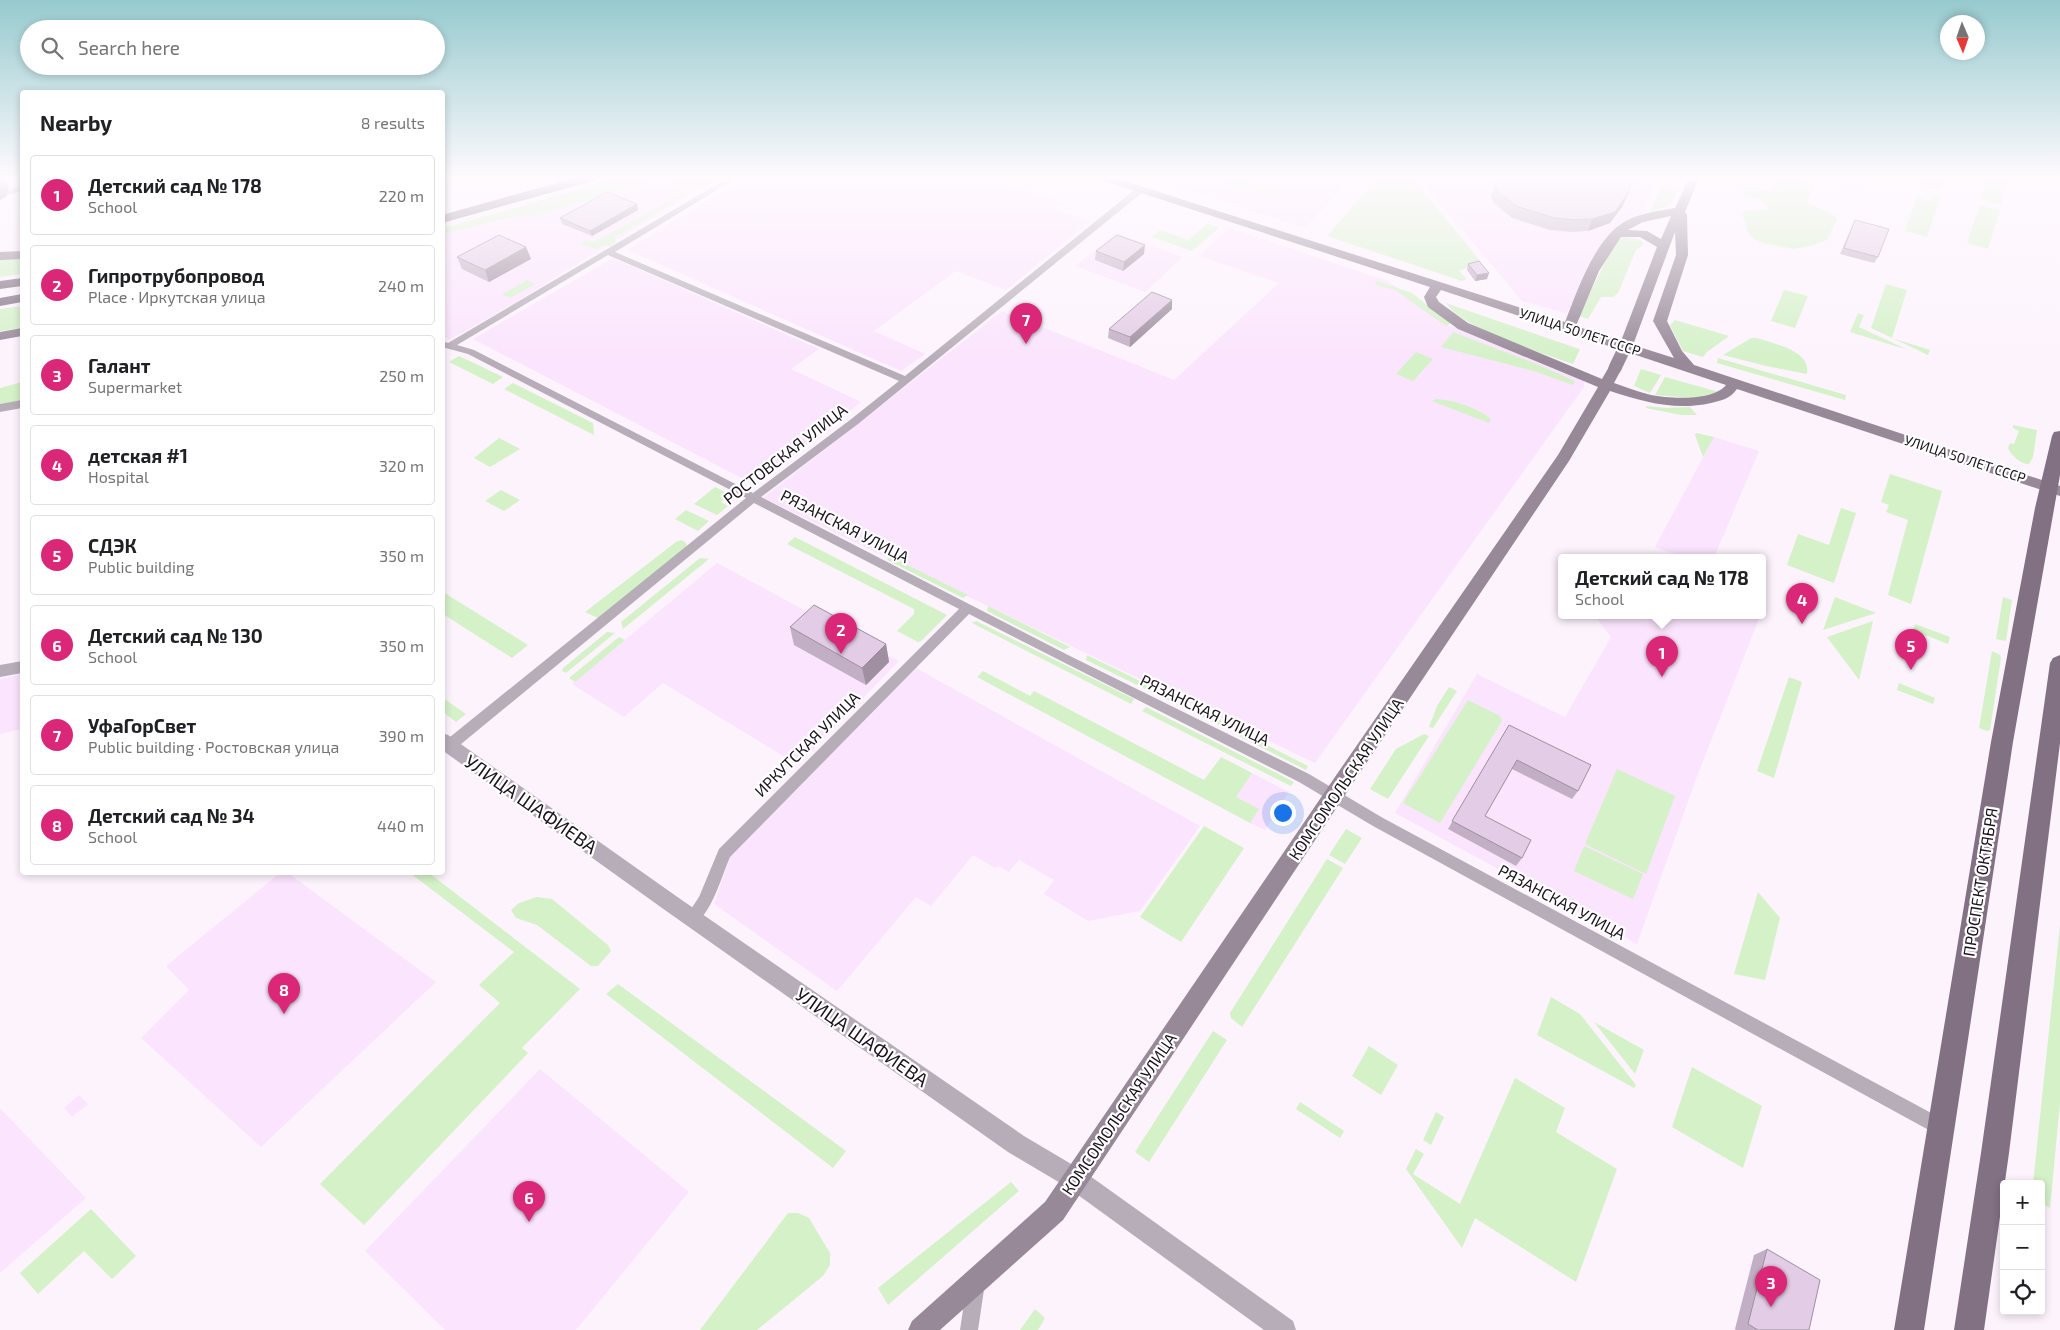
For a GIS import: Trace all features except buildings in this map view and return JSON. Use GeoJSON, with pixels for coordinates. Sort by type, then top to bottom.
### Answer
{"type":"FeatureCollection","features":[{"type":"Feature","properties":{"kind":"main road","name":"УЛИЦА 50 ЛЕТ СССР"},"geometry":{"type":"LineString","coordinates":[[1291,238],[2054,489]]}},
{"type":"Feature","properties":{"kind":"main road"},"geometry":{"type":"LineString","coordinates":[[1569,328],[1603,251],[1611,238]]}},
{"type":"Feature","properties":{"kind":"main road"},"geometry":{"type":"LineString","coordinates":[[1649,238],[1663,248]]}},
{"type":"Feature","properties":{"kind":"main road","name":"КОМСОМОЛЬСКАЯ УЛИЦА"},"geometry":{"type":"LineString","coordinates":[[921,1330],[1054,1211],[1333,796],[1564,458],[1593,411],[1626,345],[1668,238]]}},
{"type":"Feature","properties":{"kind":"main road"},"geometry":{"type":"LineString","coordinates":[[1682,238],[1682,255],[1660,321],[1676,352],[1690,368]]}},
{"type":"Feature","properties":{"kind":"main road"},"geometry":{"type":"LineString","coordinates":[[0,256],[20,255]]}},
{"type":"Feature","properties":{"kind":"main road"},"geometry":{"type":"LineString","coordinates":[[0,285],[20,282]]}},
{"type":"Feature","properties":{"kind":"main road"},"geometry":{"type":"LineString","coordinates":[[1437,286],[1430,297],[1433,304],[1463,326],[1605,385],[1649,399],[1668,402],[1699,401],[1722,396],[1727,393],[1734,383]]}},
{"type":"Feature","properties":{"kind":"main road"},"geometry":{"type":"LineString","coordinates":[[0,302],[20,298]]}},
{"type":"Feature","properties":{"kind":"main road"},"geometry":{"type":"LineString","coordinates":[[0,336],[20,332]]}},
{"type":"Feature","properties":{"kind":"main road","name":"ПРОСПЕКТ ОКТЯБРЯ"},"geometry":{"type":"LineString","coordinates":[[1910,1330],[2000,752],[2054,489],[2060,436]]}},
{"type":"Feature","properties":{"kind":"main road"},"geometry":{"type":"LineString","coordinates":[[1969,1330],[1995,1153],[2060,663]]}},
{"type":"Feature","properties":{"kind":"street"},"geometry":{"type":"LineString","coordinates":[[447,345],[631,238]]}},
{"type":"Feature","properties":{"kind":"street","name":"РОСТОВСКАЯ УЛИЦА"},"geometry":{"type":"LineString","coordinates":[[446,742],[753,498],[906,380],[1081,238]]}},
{"type":"Feature","properties":{"kind":"street"},"geometry":{"type":"LineString","coordinates":[[608,252],[906,380]]}},
{"type":"Feature","properties":{"kind":"street","name":"РЯЗАНСКАЯ УЛИЦА"},"geometry":{"type":"LineString","coordinates":[[447,345],[480,356],[967,609],[1304,778],[1333,796],[1942,1128]]}},
{"type":"Feature","properties":{"kind":"street"},"geometry":{"type":"LineString","coordinates":[[0,408],[20,404]]}},
{"type":"Feature","properties":{"kind":"street","name":"ИРКУТСКАЯ УЛИЦА"},"geometry":{"type":"LineString","coordinates":[[692,918],[706,901],[724,853],[967,609]]}},
{"type":"Feature","properties":{"kind":"street"},"geometry":{"type":"LineString","coordinates":[[0,671],[20,667]]}},
{"type":"Feature","properties":{"kind":"street","name":"УЛИЦА ШАФИЕВА"},"geometry":{"type":"LineString","coordinates":[[446,742],[692,918],[1016,1144],[1075,1180],[1284,1330]]}},
{"type":"Feature","properties":{"kind":"street"},"geometry":{"type":"LineString","coordinates":[[969,1330],[976,1281]]}},
{"type":"Feature","properties":{"kind":"shaded area"},"geometry":{"type":"Polygon","coordinates":[[[445,238],[619,238],[516,302],[449,340],[445,337],[445,238]]]}},
{"type":"Feature","properties":{"kind":"shaded area"},"geometry":{"type":"Polygon","coordinates":[[[646,238],[1069,238],[1006,290],[956,271],[874,331],[925,354],[901,371],[630,251],[630,248],[646,238]]]}},
{"type":"Feature","properties":{"kind":"shaded area"},"geometry":{"type":"Polygon","coordinates":[[[1109,238],[1129,238],[1183,257],[1145,292],[1075,266],[1109,238]]]}},
{"type":"Feature","properties":{"kind":"shaded area"},"geometry":{"type":"Polygon","coordinates":[[[1219,238],[1260,238],[1388,281],[1448,325],[1497,342],[1581,377],[1584,381],[1584,387],[1315,763],[763,498],[1002,311],[1174,380],[1279,283],[1199,256],[1219,238]]]}},
{"type":"Feature","properties":{"kind":"shaded area"},"geometry":{"type":"Polygon","coordinates":[[[1469,238],[1607,238],[1568,311],[1565,313],[1522,301],[1469,238]]]}},
{"type":"Feature","properties":{"kind":"shaded area"},"geometry":{"type":"Polygon","coordinates":[[[613,258],[819,349],[791,369],[861,402],[755,485],[473,339],[613,258]]]}},
{"type":"Feature","properties":{"kind":"shaded area"},"geometry":{"type":"Polygon","coordinates":[[[1714,437],[1759,451],[1716,554],[1675,554],[1655,547],[1714,437]]]}},
{"type":"Feature","properties":{"kind":"shaded area"},"geometry":{"type":"Polygon","coordinates":[[[717,563],[899,661],[798,765],[663,683],[624,717],[572,684],[717,563]]]}},
{"type":"Feature","properties":{"kind":"shaded area"},"geometry":{"type":"Polygon","coordinates":[[[1597,619],[1759,619],[1696,779],[1637,944],[1395,813],[1477,674],[1565,717],[1611,637],[1597,619]]]}},
{"type":"Feature","properties":{"kind":"shaded area"},"geometry":{"type":"Polygon","coordinates":[[[916,668],[1200,826],[1140,911],[1088,921],[1044,894],[1054,880],[1019,860],[1009,872],[998,866],[995,868],[973,855],[931,906],[916,897],[837,991],[714,904],[730,857],[916,668]]]}},
{"type":"Feature","properties":{"kind":"shaded area"},"geometry":{"type":"Polygon","coordinates":[[[20,674],[20,729],[0,734],[0,679],[20,674]]]}},
{"type":"Feature","properties":{"kind":"shaded area"},"geometry":{"type":"Polygon","coordinates":[[[1252,773],[1289,792],[1265,830],[1250,823],[1258,809],[1236,797],[1252,773]]]}},
{"type":"Feature","properties":{"kind":"shaded area"},"geometry":{"type":"Polygon","coordinates":[[[278,875],[291,875],[436,982],[261,1147],[141,1038],[189,990],[166,966],[278,875]]]}},
{"type":"Feature","properties":{"kind":"shaded area"},"geometry":{"type":"Polygon","coordinates":[[[540,1069],[689,1192],[576,1330],[445,1330],[365,1251],[540,1069]]]}},
{"type":"Feature","properties":{"kind":"shaded area"},"geometry":{"type":"Polygon","coordinates":[[[79,1095],[88,1104],[72,1117],[64,1108],[79,1095]]]}},
{"type":"Feature","properties":{"kind":"shaded area"},"geometry":{"type":"Polygon","coordinates":[[[0,1108],[86,1198],[0,1273],[0,1108]]]}},
{"type":"Feature","properties":{"kind":"green space"},"geometry":{"type":"Polygon","coordinates":[[[601,238],[615,238],[616,243],[610,246],[604,245],[596,249],[580,244],[586,240],[594,242],[601,238]]]}},
{"type":"Feature","properties":{"kind":"green space"},"geometry":{"type":"Polygon","coordinates":[[[1155,238],[1183,238],[1188,240],[1190,238],[1207,238],[1192,251],[1155,238]]]}},
{"type":"Feature","properties":{"kind":"green space"},"geometry":{"type":"Polygon","coordinates":[[[1333,238],[1462,238],[1481,262],[1459,271],[1467,279],[1462,281],[1333,238]]]}},
{"type":"Feature","properties":{"kind":"green space"},"geometry":{"type":"Polygon","coordinates":[[[1622,238],[1641,240],[1643,245],[1636,250],[1618,293],[1613,297],[1601,297],[1588,319],[1579,316],[1613,246],[1622,238]]]}},
{"type":"Feature","properties":{"kind":"green space"},"geometry":{"type":"Polygon","coordinates":[[[1828,238],[1810,246],[1794,249],[1763,243],[1754,239],[1828,238]]]}},
{"type":"Feature","properties":{"kind":"green space"},"geometry":{"type":"Polygon","coordinates":[[[1969,238],[1991,238],[1988,249],[1967,243],[1969,238]]]}},
{"type":"Feature","properties":{"kind":"green space"},"geometry":{"type":"Polygon","coordinates":[[[20,257],[20,274],[0,277],[0,258],[20,257]]]}},
{"type":"Feature","properties":{"kind":"green space"},"geometry":{"type":"Polygon","coordinates":[[[527,280],[535,284],[510,298],[502,294],[527,280]]]}},
{"type":"Feature","properties":{"kind":"green space"},"geometry":{"type":"Polygon","coordinates":[[[1377,281],[1412,293],[1450,323],[1447,326],[1443,324],[1395,290],[1375,285],[1377,281]]]}},
{"type":"Feature","properties":{"kind":"green space"},"geometry":{"type":"Polygon","coordinates":[[[1886,284],[1907,290],[1892,338],[1871,328],[1886,284]]]}},
{"type":"Feature","properties":{"kind":"green space"},"geometry":{"type":"Polygon","coordinates":[[[1784,290],[1808,296],[1795,328],[1771,321],[1784,290]]]}},
{"type":"Feature","properties":{"kind":"green space"},"geometry":{"type":"Polygon","coordinates":[[[1446,303],[1580,349],[1573,364],[1486,331],[1455,313],[1446,303]]]}},
{"type":"Feature","properties":{"kind":"green space"},"geometry":{"type":"Polygon","coordinates":[[[20,306],[20,328],[0,331],[0,309],[20,306]]]}},
{"type":"Feature","properties":{"kind":"green space"},"geometry":{"type":"Polygon","coordinates":[[[1858,313],[1864,315],[1859,327],[1908,350],[1850,332],[1858,313]]]}},
{"type":"Feature","properties":{"kind":"green space"},"geometry":{"type":"Polygon","coordinates":[[[1675,320],[1729,336],[1703,357],[1683,351],[1670,325],[1675,320]]]}},
{"type":"Feature","properties":{"kind":"green space"},"geometry":{"type":"Polygon","coordinates":[[[1453,332],[1575,381],[1573,385],[1534,371],[1441,347],[1453,332]]]}},
{"type":"Feature","properties":{"kind":"green space"},"geometry":{"type":"Polygon","coordinates":[[[1751,338],[1757,338],[1790,349],[1803,359],[1807,366],[1807,374],[1723,355],[1751,338]]]}},
{"type":"Feature","properties":{"kind":"green space"},"geometry":{"type":"Polygon","coordinates":[[[1892,338],[1930,350],[1928,355],[1892,338]]]}},
{"type":"Feature","properties":{"kind":"green space"},"geometry":{"type":"Polygon","coordinates":[[[1416,352],[1433,359],[1413,381],[1396,374],[1416,352]]]}},
{"type":"Feature","properties":{"kind":"green space"},"geometry":{"type":"Polygon","coordinates":[[[459,356],[503,377],[493,384],[449,362],[459,356]]]}},
{"type":"Feature","properties":{"kind":"green space"},"geometry":{"type":"Polygon","coordinates":[[[1718,358],[1846,395],[1845,400],[1717,363],[1718,358]]]}},
{"type":"Feature","properties":{"kind":"green space"},"geometry":{"type":"Polygon","coordinates":[[[1641,369],[1661,375],[1650,393],[1634,386],[1641,369]]]}},
{"type":"Feature","properties":{"kind":"green space"},"geometry":{"type":"Polygon","coordinates":[[[1665,377],[1719,392],[1692,398],[1655,395],[1665,377]]]}},
{"type":"Feature","properties":{"kind":"green space"},"geometry":{"type":"Polygon","coordinates":[[[20,383],[20,401],[0,404],[0,388],[20,383]]]}},
{"type":"Feature","properties":{"kind":"green space"},"geometry":{"type":"Polygon","coordinates":[[[513,383],[593,423],[594,435],[504,389],[513,383]]]}},
{"type":"Feature","properties":{"kind":"green space"},"geometry":{"type":"Polygon","coordinates":[[[1436,399],[1465,405],[1491,419],[1489,423],[1432,401],[1436,399]]]}},
{"type":"Feature","properties":{"kind":"green space"},"geometry":{"type":"Polygon","coordinates":[[[1646,406],[1667,408],[1690,407],[1697,415],[1681,415],[1646,408],[1646,406]]]}},
{"type":"Feature","properties":{"kind":"green space"},"geometry":{"type":"Polygon","coordinates":[[[2013,425],[2037,430],[2033,457],[2029,464],[2022,463],[2008,448],[2010,443],[2014,444],[2019,431],[2013,428],[2013,425]]]}},
{"type":"Feature","properties":{"kind":"green space"},"geometry":{"type":"Polygon","coordinates":[[[1696,433],[1714,437],[1703,457],[1695,435],[1696,433]]]}},
{"type":"Feature","properties":{"kind":"green space"},"geometry":{"type":"Polygon","coordinates":[[[499,438],[520,449],[490,467],[474,458],[499,438]]]}},
{"type":"Feature","properties":{"kind":"green space"},"geometry":{"type":"Polygon","coordinates":[[[1890,474],[1942,491],[1911,604],[1888,595],[1908,520],[1886,512],[1889,505],[1881,502],[1890,474]]]}},
{"type":"Feature","properties":{"kind":"green space"},"geometry":{"type":"Polygon","coordinates":[[[715,487],[730,494],[721,502],[728,506],[717,515],[694,504],[715,487]]]}},
{"type":"Feature","properties":{"kind":"green space"},"geometry":{"type":"Polygon","coordinates":[[[501,490],[520,500],[504,511],[485,501],[501,490]]]}},
{"type":"Feature","properties":{"kind":"green space"},"geometry":{"type":"Polygon","coordinates":[[[1841,508],[1856,513],[1834,583],[1787,565],[1798,534],[1829,545],[1841,508]]]}},
{"type":"Feature","properties":{"kind":"green space"},"geometry":{"type":"Polygon","coordinates":[[[686,510],[709,521],[698,531],[675,519],[686,510]]]}},
{"type":"Feature","properties":{"kind":"green space"},"geometry":{"type":"Polygon","coordinates":[[[795,537],[947,615],[918,642],[897,631],[914,614],[914,609],[787,544],[795,537]]]}},
{"type":"Feature","properties":{"kind":"green space"},"geometry":{"type":"Polygon","coordinates":[[[681,540],[687,545],[686,548],[598,618],[585,612],[676,542],[681,540]]]}},
{"type":"Feature","properties":{"kind":"green space"},"geometry":{"type":"Polygon","coordinates":[[[889,556],[968,595],[963,598],[887,560],[889,556]]]}},
{"type":"Feature","properties":{"kind":"green space"},"geometry":{"type":"Polygon","coordinates":[[[700,558],[709,559],[623,629],[621,622],[700,558]]]}},
{"type":"Feature","properties":{"kind":"green space"},"geometry":{"type":"Polygon","coordinates":[[[445,593],[528,645],[512,658],[445,615],[445,593]]]}},
{"type":"Feature","properties":{"kind":"green space"},"geometry":{"type":"Polygon","coordinates":[[[1835,597],[1876,613],[1823,630],[1835,597]]]}},
{"type":"Feature","properties":{"kind":"green space"},"geometry":{"type":"Polygon","coordinates":[[[2003,597],[2012,600],[2006,641],[1996,639],[2003,597]]]}},
{"type":"Feature","properties":{"kind":"green space"},"geometry":{"type":"Polygon","coordinates":[[[988,606],[1070,647],[1064,650],[987,611],[988,606]]]}},
{"type":"Feature","properties":{"kind":"green space"},"geometry":{"type":"Polygon","coordinates":[[[976,621],[1134,699],[1131,704],[972,623],[976,621]]]}},
{"type":"Feature","properties":{"kind":"green space"},"geometry":{"type":"Polygon","coordinates":[[[1873,621],[1859,680],[1827,637],[1873,621]]]}},
{"type":"Feature","properties":{"kind":"green space"},"geometry":{"type":"Polygon","coordinates":[[[1915,624],[1950,637],[1948,644],[1913,630],[1915,624]]]}},
{"type":"Feature","properties":{"kind":"green space"},"geometry":{"type":"Polygon","coordinates":[[[607,632],[615,633],[566,673],[562,671],[563,668],[607,632]]]}},
{"type":"Feature","properties":{"kind":"green space"},"geometry":{"type":"Polygon","coordinates":[[[619,637],[625,640],[575,682],[569,678],[619,637]]]}},
{"type":"Feature","properties":{"kind":"green space"},"geometry":{"type":"Polygon","coordinates":[[[1992,651],[2000,655],[2001,658],[1990,730],[1987,731],[1979,728],[1992,651]]]}},
{"type":"Feature","properties":{"kind":"green space"},"geometry":{"type":"Polygon","coordinates":[[[1087,655],[1228,724],[1225,728],[1086,660],[1087,655]]]}},
{"type":"Feature","properties":{"kind":"green space"},"geometry":{"type":"Polygon","coordinates":[[[983,671],[1030,696],[1034,691],[1204,780],[1221,757],[1252,773],[1236,797],[1259,809],[1250,823],[977,677],[983,671]]]}},
{"type":"Feature","properties":{"kind":"green space"},"geometry":{"type":"Polygon","coordinates":[[[1789,677],[1802,682],[1774,778],[1757,771],[1789,677]]]}},
{"type":"Feature","properties":{"kind":"green space"},"geometry":{"type":"Polygon","coordinates":[[[1899,683],[1935,698],[1933,704],[1897,690],[1899,683]]]}},
{"type":"Feature","properties":{"kind":"green space"},"geometry":{"type":"Polygon","coordinates":[[[1449,687],[1457,691],[1433,728],[1429,727],[1437,706],[1449,687]]]}},
{"type":"Feature","properties":{"kind":"green space"},"geometry":{"type":"Polygon","coordinates":[[[445,699],[466,714],[456,722],[445,714],[445,699]]]}},
{"type":"Feature","properties":{"kind":"green space"},"geometry":{"type":"Polygon","coordinates":[[[1468,700],[1500,716],[1502,721],[1440,823],[1403,803],[1468,700]]]}},
{"type":"Feature","properties":{"kind":"green space"},"geometry":{"type":"Polygon","coordinates":[[[1146,707],[1294,782],[1291,786],[1142,711],[1146,707]]]}},
{"type":"Feature","properties":{"kind":"green space"},"geometry":{"type":"Polygon","coordinates":[[[1241,732],[1308,766],[1306,770],[1239,736],[1241,732]]]}},
{"type":"Feature","properties":{"kind":"green space"},"geometry":{"type":"Polygon","coordinates":[[[1424,734],[1429,736],[1388,799],[1370,789],[1396,749],[1424,734]]]}},
{"type":"Feature","properties":{"kind":"green space"},"geometry":{"type":"Polygon","coordinates":[[[1617,769],[1675,796],[1646,874],[1585,844],[1617,769]]]}},
{"type":"Feature","properties":{"kind":"green space"},"geometry":{"type":"Polygon","coordinates":[[[1204,826],[1244,848],[1181,942],[1140,917],[1204,826]]]}},
{"type":"Feature","properties":{"kind":"green space"},"geometry":{"type":"Polygon","coordinates":[[[1346,829],[1362,838],[1345,864],[1329,855],[1346,829]]]}},
{"type":"Feature","properties":{"kind":"green space"},"geometry":{"type":"Polygon","coordinates":[[[1584,846],[1643,874],[1633,899],[1574,871],[1584,846]]]}},
{"type":"Feature","properties":{"kind":"green space"},"geometry":{"type":"Polygon","coordinates":[[[1327,859],[1343,868],[1242,1027],[1231,1018],[1230,1013],[1327,859]]]}},
{"type":"Feature","properties":{"kind":"green space"},"geometry":{"type":"Polygon","coordinates":[[[413,875],[432,875],[580,989],[522,1048],[528,1053],[364,1225],[320,1184],[500,1003],[479,985],[514,952],[413,875]]]}},
{"type":"Feature","properties":{"kind":"green space"},"geometry":{"type":"Polygon","coordinates":[[[1758,892],[1780,918],[1765,980],[1734,974],[1758,892]]]}},
{"type":"Feature","properties":{"kind":"green space"},"geometry":{"type":"Polygon","coordinates":[[[537,897],[552,899],[608,945],[611,951],[598,966],[591,966],[537,925],[516,918],[511,910],[519,903],[537,897]]]}},
{"type":"Feature","properties":{"kind":"green space"},"geometry":{"type":"Polygon","coordinates":[[[2060,925],[2060,1103],[2050,1208],[2045,1205],[2045,1180],[2033,1180],[2060,925]]]}},
{"type":"Feature","properties":{"kind":"green space"},"geometry":{"type":"Polygon","coordinates":[[[618,984],[846,1151],[833,1168],[606,994],[618,984]]]}},
{"type":"Feature","properties":{"kind":"green space"},"geometry":{"type":"Polygon","coordinates":[[[1551,997],[1580,1014],[1636,1085],[1634,1088],[1537,1035],[1551,997]]]}},
{"type":"Feature","properties":{"kind":"green space"},"geometry":{"type":"Polygon","coordinates":[[[1594,1022],[1644,1050],[1635,1074],[1594,1022]]]}},
{"type":"Feature","properties":{"kind":"green space"},"geometry":{"type":"Polygon","coordinates":[[[1213,1031],[1227,1040],[1149,1162],[1135,1152],[1213,1031]]]}},
{"type":"Feature","properties":{"kind":"green space"},"geometry":{"type":"Polygon","coordinates":[[[1369,1046],[1398,1065],[1381,1095],[1352,1076],[1369,1046]]]}},
{"type":"Feature","properties":{"kind":"green space"},"geometry":{"type":"Polygon","coordinates":[[[1692,1067],[1762,1106],[1743,1168],[1672,1127],[1692,1067]]]}},
{"type":"Feature","properties":{"kind":"green space"},"geometry":{"type":"Polygon","coordinates":[[[1515,1078],[1565,1108],[1556,1132],[1617,1169],[1576,1282],[1475,1218],[1462,1248],[1406,1169],[1416,1149],[1424,1154],[1413,1174],[1460,1204],[1515,1078]]]}},
{"type":"Feature","properties":{"kind":"green space"},"geometry":{"type":"Polygon","coordinates":[[[1300,1102],[1344,1131],[1340,1138],[1296,1109],[1300,1102]]]}},
{"type":"Feature","properties":{"kind":"green space"},"geometry":{"type":"Polygon","coordinates":[[[1436,1112],[1444,1117],[1431,1145],[1423,1140],[1436,1112]]]}},
{"type":"Feature","properties":{"kind":"green space"},"geometry":{"type":"Polygon","coordinates":[[[1011,1182],[1019,1191],[888,1305],[878,1288],[1011,1182]]]}},
{"type":"Feature","properties":{"kind":"green space"},"geometry":{"type":"Polygon","coordinates":[[[91,1209],[136,1256],[112,1279],[84,1251],[38,1294],[20,1273],[91,1209]]]}},
{"type":"Feature","properties":{"kind":"green space"},"geometry":{"type":"Polygon","coordinates":[[[788,1213],[798,1213],[809,1218],[830,1253],[830,1265],[823,1276],[757,1330],[700,1330],[788,1213]]]}},
{"type":"Feature","properties":{"kind":"green space"},"geometry":{"type":"Polygon","coordinates":[[[1035,1309],[1045,1318],[1038,1330],[1020,1330],[1035,1309]]]}},
{"type":"Feature","properties":{"kind":"place","name":"УфаГорСвет"},"geometry":{"type":"Point","coordinates":[1026,344]}},
{"type":"Feature","properties":{"kind":"place","name":"детская #1"},"geometry":{"type":"Point","coordinates":[1802,624]}},
{"type":"Feature","properties":{"kind":"place","name":"Гипротрубопровод"},"geometry":{"type":"Point","coordinates":[841,654]}},
{"type":"Feature","properties":{"kind":"place","name":"СДЭК"},"geometry":{"type":"Point","coordinates":[1911,670]}},
{"type":"Feature","properties":{"kind":"place","name":"Детский сад № 178"},"geometry":{"type":"Point","coordinates":[1662,677]}},
{"type":"Feature","properties":{"kind":"place","name":"Детский сад № 34"},"geometry":{"type":"Point","coordinates":[284,1014]}},
{"type":"Feature","properties":{"kind":"place","name":"Детский сад № 130"},"geometry":{"type":"Point","coordinates":[529,1222]}},
{"type":"Feature","properties":{"kind":"place","name":"Галант"},"geometry":{"type":"Point","coordinates":[1771,1307]}}]}
